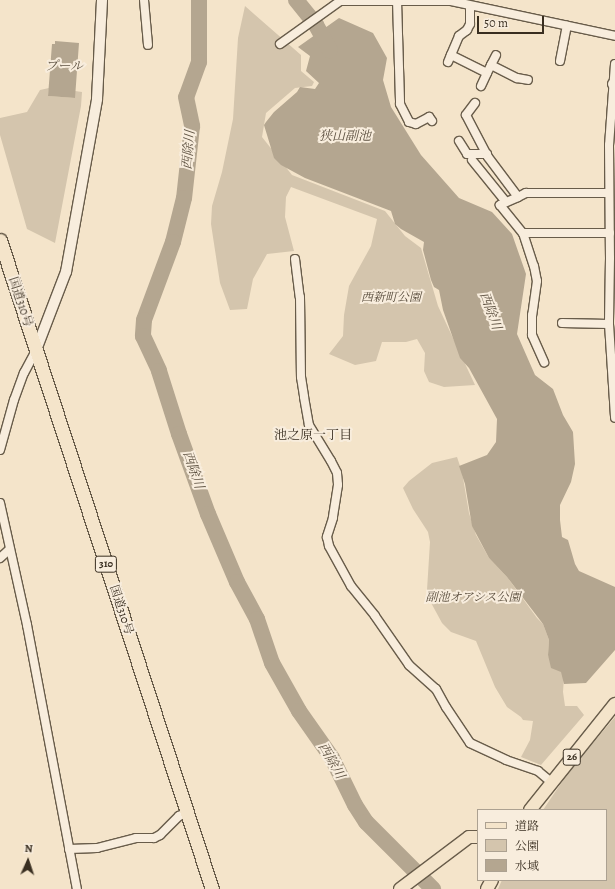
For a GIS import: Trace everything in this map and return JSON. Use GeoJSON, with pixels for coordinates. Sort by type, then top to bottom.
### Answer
{"type":"FeatureCollection","features":[{"type":"Feature","properties":{"kind":"highway","name":"国道310号"},"geometry":{"type":"LineString","coordinates":[[0,240],[212,889]]}},
{"type":"Feature","properties":{"kind":"main road","name":"26"},"geometry":{"type":"LineString","coordinates":[[531,809],[615,704]]}},
{"type":"Feature","properties":{"kind":"main road"},"geometry":{"type":"LineString","coordinates":[[404,886],[469,837],[477,837]]}},
{"type":"Feature","properties":{"kind":"street"},"geometry":{"type":"LineString","coordinates":[[0,450],[14,400],[24,373],[36,350],[66,272],[97,99],[102,0]]}},
{"type":"Feature","properties":{"kind":"street"},"geometry":{"type":"LineString","coordinates":[[144,0],[148,45]]}},
{"type":"Feature","properties":{"kind":"street"},"geometry":{"type":"LineString","coordinates":[[397,0],[400,104],[409,122],[416,124],[429,117],[432,121]]}},
{"type":"Feature","properties":{"kind":"street"},"geometry":{"type":"LineString","coordinates":[[280,44],[340,1],[451,1],[615,36]]}},
{"type":"Feature","properties":{"kind":"street"},"geometry":{"type":"LineString","coordinates":[[470,6],[470,24],[467,30],[459,36],[450,59],[487,73]]}},
{"type":"Feature","properties":{"kind":"street"},"geometry":{"type":"LineString","coordinates":[[560,61],[567,26]]}},
{"type":"Feature","properties":{"kind":"street"},"geometry":{"type":"LineString","coordinates":[[480,86],[496,55]]}},
{"type":"Feature","properties":{"kind":"street"},"geometry":{"type":"LineString","coordinates":[[615,64],[609,145],[612,171],[609,193],[612,215],[610,233],[613,258],[609,324],[613,348],[615,418]]}},
{"type":"Feature","properties":{"kind":"street"},"geometry":{"type":"LineString","coordinates":[[491,65],[516,80],[528,80]]}},
{"type":"Feature","properties":{"kind":"street"},"geometry":{"type":"LineString","coordinates":[[475,103],[466,115],[487,154],[518,197]]}},
{"type":"Feature","properties":{"kind":"street"},"geometry":{"type":"LineString","coordinates":[[458,141],[467,154],[487,154]]}},
{"type":"Feature","properties":{"kind":"street"},"geometry":{"type":"LineString","coordinates":[[472,160],[506,202]]}},
{"type":"Feature","properties":{"kind":"street"},"geometry":{"type":"LineString","coordinates":[[544,362],[532,335],[532,315],[537,281],[534,266],[523,233],[500,205],[526,194],[609,193]]}},
{"type":"Feature","properties":{"kind":"street"},"geometry":{"type":"LineString","coordinates":[[523,233],[610,233]]}},
{"type":"Feature","properties":{"kind":"street"},"geometry":{"type":"LineString","coordinates":[[295,260],[300,297],[301,377],[309,425],[332,461],[337,473],[338,486],[327,537],[329,546],[351,586],[375,616],[409,665],[436,689],[470,743],[506,760],[538,771],[551,782]]}},
{"type":"Feature","properties":{"kind":"street"},"geometry":{"type":"LineString","coordinates":[[562,323],[609,324]]}},
{"type":"Feature","properties":{"kind":"street"},"geometry":{"type":"LineString","coordinates":[[0,503],[27,625],[77,889]]}},
{"type":"Feature","properties":{"kind":"street"},"geometry":{"type":"LineString","coordinates":[[0,558],[10,549]]}},
{"type":"Feature","properties":{"kind":"street"},"geometry":{"type":"LineString","coordinates":[[70,849],[97,848],[136,838],[154,838],[160,835],[179,816],[186,813]]}},
{"type":"Feature","properties":{"kind":"green space","name":"西新町公園"},"geometry":{"type":"Polygon","coordinates":[[[245,6],[301,55],[301,71],[314,82],[312,86],[295,88],[266,113],[262,137],[292,175],[385,211],[405,236],[421,248],[438,306],[475,385],[444,387],[429,382],[424,371],[425,353],[417,339],[406,342],[382,342],[376,361],[355,365],[329,354],[343,336],[344,315],[349,286],[371,246],[377,219],[291,187],[286,197],[285,217],[294,251],[267,254],[253,279],[247,309],[230,310],[220,283],[211,224],[212,206],[222,172],[233,119],[238,38],[245,6]]]}},
{"type":"Feature","properties":{"kind":"green space"},"geometry":{"type":"Polygon","coordinates":[[[49,88],[48,96],[75,98],[75,91],[82,92],[81,106],[55,243],[27,229],[0,135],[0,118],[27,112],[40,90],[49,88]]]}},
{"type":"Feature","properties":{"kind":"green space","name":"副池オアシス公園"},"geometry":{"type":"Polygon","coordinates":[[[457,457],[462,472],[469,513],[476,535],[489,558],[507,577],[543,624],[549,640],[548,655],[554,667],[562,672],[564,677],[563,692],[565,706],[577,706],[584,715],[541,765],[521,757],[530,740],[533,721],[523,720],[507,707],[495,687],[476,641],[451,632],[442,623],[429,599],[427,590],[430,542],[428,532],[413,509],[403,488],[409,481],[432,463],[457,457]]]}},
{"type":"Feature","properties":{"kind":"green space"},"geometry":{"type":"Polygon","coordinates":[[[615,717],[615,889],[498,889],[502,881],[607,881],[607,809],[544,809],[570,770],[615,717]]]}},
{"type":"Feature","properties":{"kind":"water","name":"狭山副池"},"geometry":{"type":"Polygon","coordinates":[[[339,18],[373,33],[387,58],[383,80],[391,107],[421,155],[459,198],[492,212],[512,234],[526,274],[517,334],[535,375],[553,389],[563,415],[573,432],[575,464],[571,482],[560,505],[562,537],[568,540],[575,564],[579,571],[615,587],[615,650],[586,683],[564,684],[561,672],[551,668],[548,655],[549,640],[543,624],[507,577],[489,558],[472,526],[465,484],[459,466],[487,455],[496,442],[497,419],[469,368],[460,358],[443,310],[439,290],[434,287],[431,280],[423,250],[424,242],[395,224],[391,211],[305,178],[281,165],[274,158],[264,125],[274,112],[297,92],[300,87],[315,89],[319,83],[306,71],[310,56],[298,47],[339,18]]]}},
{"type":"Feature","properties":{"kind":"water","name":"プール"},"geometry":{"type":"Polygon","coordinates":[[[55,41],[79,43],[75,98],[48,96],[52,44],[55,44],[55,41]]]}},
{"type":"Feature","properties":{"kind":"waterway","name":"西除川"},"geometry":{"type":"LineString","coordinates":[[199,0],[199,62],[186,97],[192,126],[184,198],[173,242],[144,320],[143,336],[159,371],[179,434],[208,514],[237,582],[257,619],[272,663],[299,711],[332,758],[355,805],[366,822],[433,889]]}},
{"type":"Feature","properties":{"kind":"waterway","name":"西除川"},"geometry":{"type":"LineString","coordinates":[[296,0],[316,25],[330,50]]}},
{"type":"Feature","properties":{"kind":"district","name":"池之原一丁目"},"geometry":{"type":"Point","coordinates":[313,435]}}]}
